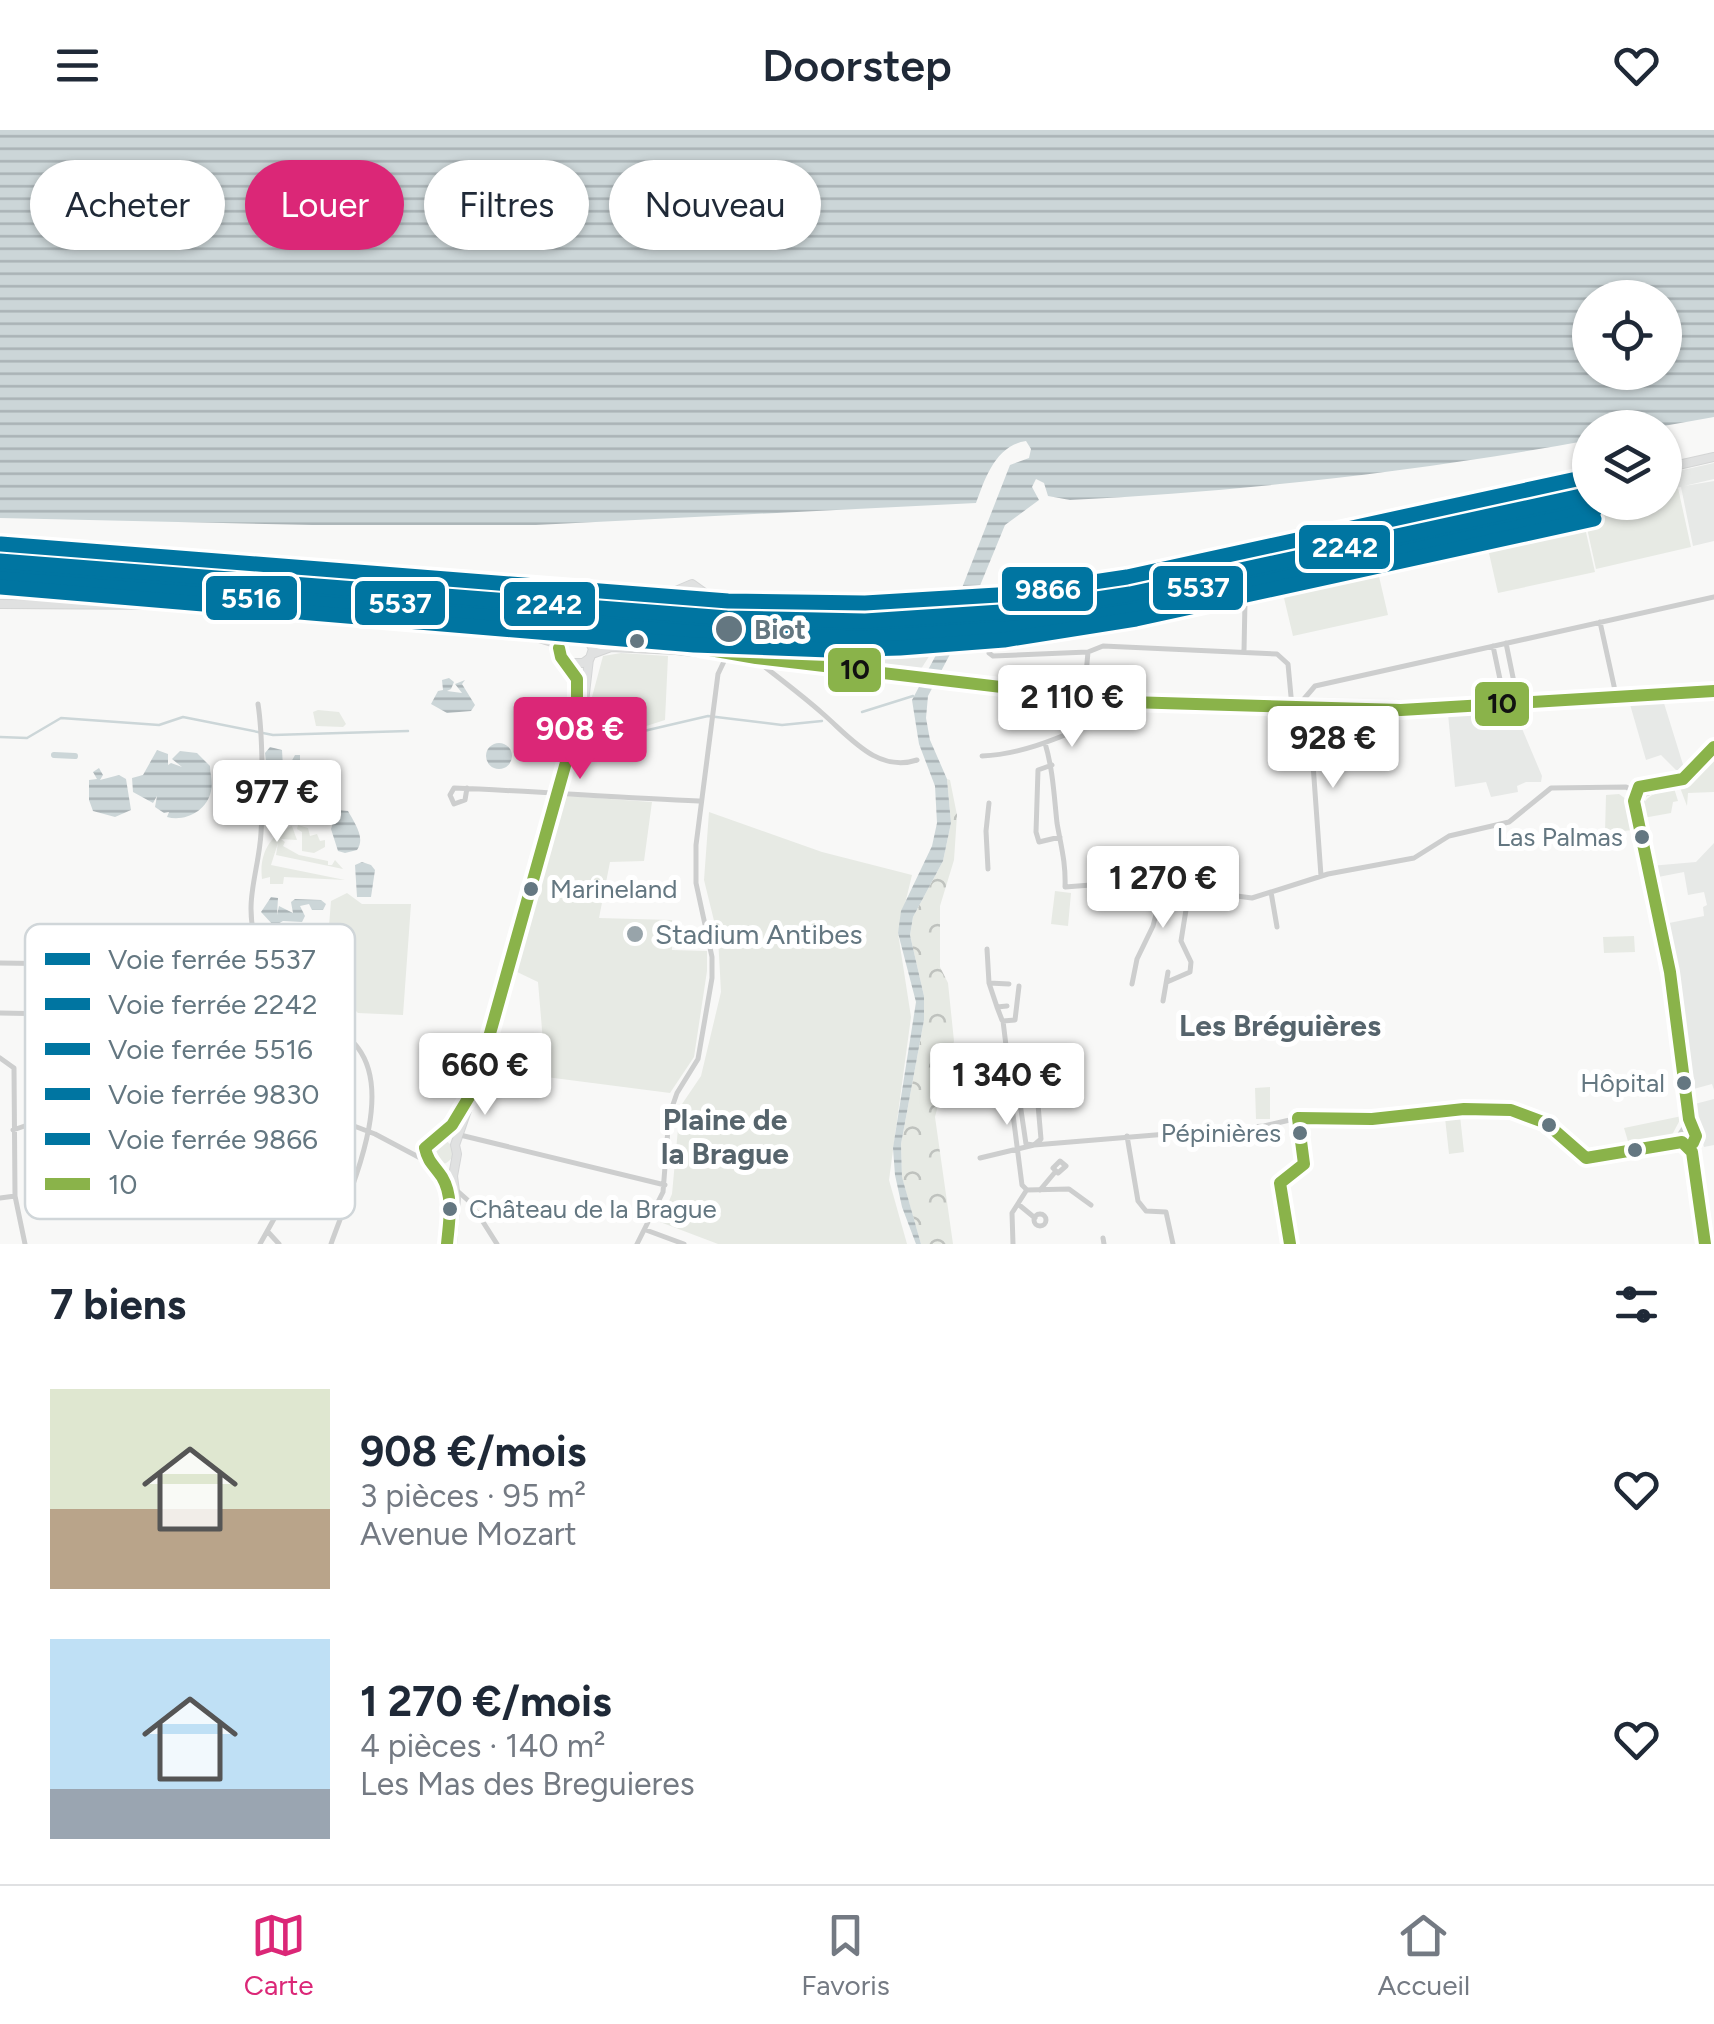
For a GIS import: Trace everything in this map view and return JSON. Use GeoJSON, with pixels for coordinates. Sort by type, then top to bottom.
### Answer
{"type":"FeatureCollection","features":[{"type":"Feature","properties":{"kind":"main road"},"geometry":{"type":"LineString","coordinates":[[1682,464],[1714,457]]}},
{"type":"Feature","properties":{"kind":"main road"},"geometry":{"type":"LineString","coordinates":[[0,552],[92,555],[124,562],[725,606],[940,605],[1127,584],[1401,527],[1443,513],[1572,489]]}},
{"type":"Feature","properties":{"kind":"main road"},"geometry":{"type":"LineString","coordinates":[[689,603],[692,584],[701,591],[754,603],[812,608]]}},
{"type":"Feature","properties":{"kind":"main road"},"geometry":{"type":"LineString","coordinates":[[689,603],[701,591]]}},
{"type":"Feature","properties":{"kind":"main road"},"geometry":{"type":"LineString","coordinates":[[4,604],[329,606],[570,632],[679,647],[726,658]]}},
{"type":"Feature","properties":{"kind":"main road"},"geometry":{"type":"LineString","coordinates":[[502,627],[552,642],[559,648],[578,686],[577,723]]}},
{"type":"Feature","properties":{"kind":"main road"},"geometry":{"type":"LineString","coordinates":[[679,647],[689,631],[726,658]]}},
{"type":"Feature","properties":{"kind":"main road"},"geometry":{"type":"LineString","coordinates":[[559,648],[570,632]]}},
{"type":"Feature","properties":{"kind":"main road"},"geometry":{"type":"LineString","coordinates":[[450,1244],[458,1140],[588,684],[592,644],[586,635]]}},
{"type":"Feature","properties":{"kind":"main road"},"geometry":{"type":"LineString","coordinates":[[568,663],[578,665],[612,647],[679,647],[726,658],[906,674],[1128,702],[1309,708],[1401,710],[1714,691]]}},
{"type":"Feature","properties":{"kind":"main road"},"geometry":{"type":"LineString","coordinates":[[443,1136],[462,1113],[475,1087]]}},
{"type":"Feature","properties":{"kind":"main road"},"geometry":{"type":"LineString","coordinates":[[450,1244],[451,1198],[447,1183],[425,1153],[427,1144],[435,1137],[458,1140]]}},
{"type":"Feature","properties":{"kind":"main road"},"geometry":{"type":"LineString","coordinates":[[432,1165],[446,1168],[454,1163]]}},
{"type":"Feature","properties":{"kind":"street"},"geometry":{"type":"LineString","coordinates":[[1294,707],[1316,686],[1714,597]]}},
{"type":"Feature","properties":{"kind":"street"},"geometry":{"type":"LineString","coordinates":[[1244,600],[1244,651]]}},
{"type":"Feature","properties":{"kind":"street"},"geometry":{"type":"LineString","coordinates":[[1600,622],[1616,696]]}},
{"type":"Feature","properties":{"kind":"street"},"geometry":{"type":"LineString","coordinates":[[1011,643],[992,646],[989,653],[993,656],[1088,652],[1103,646],[1282,656],[1288,664],[1294,707]]}},
{"type":"Feature","properties":{"kind":"street"},"geometry":{"type":"LineString","coordinates":[[1506,646],[1518,702]]}},
{"type":"Feature","properties":{"kind":"street"},"geometry":{"type":"LineString","coordinates":[[1494,648],[1505,703]]}},
{"type":"Feature","properties":{"kind":"street"},"geometry":{"type":"LineString","coordinates":[[1084,696],[1088,652]]}},
{"type":"Feature","properties":{"kind":"street"},"geometry":{"type":"LineString","coordinates":[[637,1244],[665,1184],[669,1116],[677,1093],[698,1059],[712,978],[712,957],[696,883],[700,802],[712,717],[726,658]]}},
{"type":"Feature","properties":{"kind":"street"},"geometry":{"type":"LineString","coordinates":[[759,658],[846,736],[882,760],[902,765],[917,760]]}},
{"type":"Feature","properties":{"kind":"street"},"geometry":{"type":"LineString","coordinates":[[982,756],[1016,753],[1127,710],[1128,702]]}},
{"type":"Feature","properties":{"kind":"street"},"geometry":{"type":"LineString","coordinates":[[254,924],[250,894],[261,836],[258,704]]}},
{"type":"Feature","properties":{"kind":"street"},"geometry":{"type":"LineString","coordinates":[[1309,708],[1321,876]]}},
{"type":"Feature","properties":{"kind":"street"},"geometry":{"type":"LineString","coordinates":[[1045,742],[1066,860],[1064,887],[1130,882],[1244,898],[1321,876],[1414,858],[1449,836],[1508,822],[1551,788],[1626,788],[1643,796]]}},
{"type":"Feature","properties":{"kind":"street"},"geometry":{"type":"LineString","coordinates":[[1643,796],[1686,777],[1714,747]]}},
{"type":"Feature","properties":{"kind":"street"},"geometry":{"type":"LineString","coordinates":[[1052,765],[1038,770],[1036,832],[1044,843],[1060,837]]}},
{"type":"Feature","properties":{"kind":"street"},"geometry":{"type":"LineString","coordinates":[[1635,791],[1639,787],[1676,782]]}},
{"type":"Feature","properties":{"kind":"street"},"geometry":{"type":"LineString","coordinates":[[467,788],[700,802]]}},
{"type":"Feature","properties":{"kind":"street"},"geometry":{"type":"LineString","coordinates":[[980,1158],[1017,1147],[1264,1126],[1298,1118],[1372,1119],[1498,1108],[1524,1113],[1546,1124],[1586,1158],[1671,1142],[1687,1143],[1696,1136],[1689,1128],[1672,989],[1635,791]]}},
{"type":"Feature","properties":{"kind":"street"},"geometry":{"type":"LineString","coordinates":[[1643,796],[1640,813],[1646,864]]}},
{"type":"Feature","properties":{"kind":"street"},"geometry":{"type":"LineString","coordinates":[[988,869],[989,803]]}},
{"type":"Feature","properties":{"kind":"street"},"geometry":{"type":"LineString","coordinates":[[1132,984],[1163,887]]}},
{"type":"Feature","properties":{"kind":"street"},"geometry":{"type":"LineString","coordinates":[[1167,982],[1190,972],[1191,962],[1181,940],[1189,891]]}},
{"type":"Feature","properties":{"kind":"street"},"geometry":{"type":"LineString","coordinates":[[1271,892],[1277,927]]}},
{"type":"Feature","properties":{"kind":"street"},"geometry":{"type":"LineString","coordinates":[[987,949],[989,984],[1003,1022],[1006,1059],[1010,1070],[1037,1093],[1041,1138],[1034,1145]]}},
{"type":"Feature","properties":{"kind":"street"},"geometry":{"type":"LineString","coordinates":[[1163,1001],[1168,972]]}},
{"type":"Feature","properties":{"kind":"street"},"geometry":{"type":"LineString","coordinates":[[989,984],[1009,984]]}},
{"type":"Feature","properties":{"kind":"street"},"geometry":{"type":"LineString","coordinates":[[1003,1022],[1015,1020],[1019,986]]}},
{"type":"Feature","properties":{"kind":"street"},"geometry":{"type":"LineString","coordinates":[[997,1007],[1007,1006]]}},
{"type":"Feature","properties":{"kind":"street"},"geometry":{"type":"LineString","coordinates":[[0,1012],[25,1013]]}},
{"type":"Feature","properties":{"kind":"street"},"geometry":{"type":"LineString","coordinates":[[355,1045],[363,1056],[374,1100],[355,1171]]}},
{"type":"Feature","properties":{"kind":"street"},"geometry":{"type":"LineString","coordinates":[[0,1058],[14,1068],[15,1196],[25,1244]]}},
{"type":"Feature","properties":{"kind":"street"},"geometry":{"type":"LineString","coordinates":[[1016,1076],[1026,1144],[1034,1145]]}},
{"type":"Feature","properties":{"kind":"street"},"geometry":{"type":"LineString","coordinates":[[1019,1095],[1032,1086]]}},
{"type":"Feature","properties":{"kind":"street"},"geometry":{"type":"LineString","coordinates":[[1003,1097],[1012,1107],[1022,1185],[1026,1190]]}},
{"type":"Feature","properties":{"kind":"street"},"geometry":{"type":"LineString","coordinates":[[1290,1244],[1280,1183],[1304,1164],[1298,1118]]}},
{"type":"Feature","properties":{"kind":"street"},"geometry":{"type":"LineString","coordinates":[[13,1130],[25,1126]]}},
{"type":"Feature","properties":{"kind":"street"},"geometry":{"type":"LineString","coordinates":[[355,1127],[410,1150],[432,1165]]}},
{"type":"Feature","properties":{"kind":"street"},"geometry":{"type":"LineString","coordinates":[[1671,1142],[1689,1128]]}},
{"type":"Feature","properties":{"kind":"street"},"geometry":{"type":"LineString","coordinates":[[1680,1134],[1692,1152],[1705,1244]]}},
{"type":"Feature","properties":{"kind":"street"},"geometry":{"type":"LineString","coordinates":[[1005,1135],[1017,1147]]}},
{"type":"Feature","properties":{"kind":"street"},"geometry":{"type":"LineString","coordinates":[[1127,1136],[1138,1201],[1151,1213],[1166,1212],[1174,1244]]}},
{"type":"Feature","properties":{"kind":"street"},"geometry":{"type":"LineString","coordinates":[[458,1140],[665,1184]]}},
{"type":"Feature","properties":{"kind":"street"},"geometry":{"type":"LineString","coordinates":[[410,1150],[427,1144]]}},
{"type":"Feature","properties":{"kind":"street"},"geometry":{"type":"LineString","coordinates":[[1040,1190],[1056,1171]]}},
{"type":"Feature","properties":{"kind":"street"},"geometry":{"type":"LineString","coordinates":[[447,1183],[471,1204],[496,1244]]}},
{"type":"Feature","properties":{"kind":"street"},"geometry":{"type":"LineString","coordinates":[[1026,1190],[1069,1189],[1091,1205]]}},
{"type":"Feature","properties":{"kind":"street"},"geometry":{"type":"LineString","coordinates":[[1013,1244],[1012,1214],[1026,1190]]}},
{"type":"Feature","properties":{"kind":"street"},"geometry":{"type":"LineString","coordinates":[[0,1198],[15,1196]]}},
{"type":"Feature","properties":{"kind":"street"},"geometry":{"type":"LineString","coordinates":[[1018,1204],[1035,1218]]}},
{"type":"Feature","properties":{"kind":"street"},"geometry":{"type":"LineString","coordinates":[[260,1244],[275,1219]]}},
{"type":"Feature","properties":{"kind":"street"},"geometry":{"type":"LineString","coordinates":[[331,1244],[339,1219]]}},
{"type":"Feature","properties":{"kind":"street"},"geometry":{"type":"LineString","coordinates":[[646,1230],[684,1244]]}},
{"type":"Feature","properties":{"kind":"street"},"geometry":{"type":"LineString","coordinates":[[269,1233],[279,1244]]}},
{"type":"Feature","properties":{"kind":"shaded area"},"geometry":{"type":"Polygon","coordinates":[[[0,130],[1714,130],[1714,417],[1682,423],[1682,410],[1572,410],[1572,443],[1395,471],[1201,491],[1070,500],[1048,496],[1044,483],[1036,479],[1032,487],[1039,500],[1005,525],[958,639],[928,696],[926,718],[930,740],[947,779],[951,823],[943,861],[913,917],[910,935],[924,996],[924,1020],[901,1144],[902,1177],[921,1244],[916,1244],[902,1207],[893,1148],[916,1002],[898,933],[901,911],[932,846],[937,823],[935,786],[919,744],[912,700],[953,623],[960,593],[1010,465],[1029,458],[1031,449],[1026,441],[999,456],[976,503],[536,525],[0,518],[0,130]]]}},
{"type":"Feature","properties":{"kind":"shaded area"},"geometry":{"type":"Polygon","coordinates":[[[1714,463],[1714,479],[1684,486],[1714,481],[1714,541],[1693,546],[1682,492],[1682,470],[1714,463]]]}},
{"type":"Feature","properties":{"kind":"shaded area"},"geometry":{"type":"Polygon","coordinates":[[[1572,494],[1572,511],[1048,625],[976,632],[980,609],[1099,597],[1572,494]]]}},
{"type":"Feature","properties":{"kind":"shaded area"},"geometry":{"type":"Polygon","coordinates":[[[0,556],[707,612],[857,616],[941,612],[935,633],[944,633],[921,669],[752,651],[753,634],[674,629],[673,632],[367,603],[0,577],[0,556]]]}},
{"type":"Feature","properties":{"kind":"shaded area"},"geometry":{"type":"Polygon","coordinates":[[[449,678],[454,682],[447,691],[462,693],[455,684],[465,680],[462,684],[475,705],[471,711],[447,713],[431,704],[438,691],[443,690],[442,680],[449,678]]]}},
{"type":"Feature","properties":{"kind":"shaded area"},"geometry":{"type":"Polygon","coordinates":[[[1663,700],[1685,771],[1678,772],[1661,755],[1646,760],[1629,701],[1663,700]]]}},
{"type":"Feature","properties":{"kind":"shaded area"},"geometry":{"type":"Polygon","coordinates":[[[1515,712],[1542,776],[1541,782],[1526,782],[1517,786],[1518,792],[1491,797],[1486,782],[1455,787],[1448,714],[1515,712]]]}},
{"type":"Feature","properties":{"kind":"shaded area"},"geometry":{"type":"Polygon","coordinates":[[[499,743],[508,747],[512,756],[508,765],[499,769],[490,765],[486,756],[490,747],[499,743]]]}},
{"type":"Feature","properties":{"kind":"shaded area"},"geometry":{"type":"Polygon","coordinates":[[[270,747],[282,750],[283,767],[300,755],[300,762],[292,766],[295,770],[301,768],[301,781],[289,779],[292,769],[267,770],[265,753],[270,747]]]}},
{"type":"Feature","properties":{"kind":"shaded area"},"geometry":{"type":"Polygon","coordinates":[[[157,750],[168,754],[168,765],[182,767],[172,759],[180,751],[197,753],[210,766],[209,798],[194,813],[181,818],[167,817],[169,812],[155,807],[157,796],[153,803],[133,792],[132,778],[143,775],[157,750]]]}},
{"type":"Feature","properties":{"kind":"shaded area"},"geometry":{"type":"Polygon","coordinates":[[[99,768],[103,775],[100,780],[119,775],[126,779],[131,810],[115,817],[93,811],[89,780],[97,779],[93,772],[99,768]]]}},
{"type":"Feature","properties":{"kind":"shaded area"},"geometry":{"type":"Polygon","coordinates":[[[337,810],[348,811],[356,825],[360,835],[357,850],[338,851],[331,829],[337,810]]]}},
{"type":"Feature","properties":{"kind":"shaded area"},"geometry":{"type":"Polygon","coordinates":[[[1714,843],[1714,1090],[1712,1084],[1690,1090],[1664,924],[1704,916],[1703,907],[1707,905],[1704,892],[1688,895],[1684,872],[1653,878],[1650,866],[1696,862],[1714,843]]]}},
{"type":"Feature","properties":{"kind":"shaded area"},"geometry":{"type":"Polygon","coordinates":[[[362,862],[375,870],[371,897],[357,897],[355,865],[362,862]]]}},
{"type":"Feature","properties":{"kind":"shaded area"},"geometry":{"type":"Polygon","coordinates":[[[271,897],[278,898],[277,915],[279,906],[293,913],[291,902],[295,899],[321,900],[326,904],[323,910],[312,910],[309,904],[300,906],[305,916],[302,922],[272,924],[261,912],[271,897]]]}},
{"type":"Feature","properties":{"kind":"shaded area"},"geometry":{"type":"Polygon","coordinates":[[[1714,1099],[1714,1145],[1704,1147],[1691,1105],[1714,1099]]]}},
{"type":"Feature","properties":{"kind":"green space"},"geometry":{"type":"Polygon","coordinates":[[[1682,506],[1691,547],[1596,569],[1585,520],[1682,520],[1682,506]]]}},
{"type":"Feature","properties":{"kind":"green space"},"geometry":{"type":"Polygon","coordinates":[[[1572,512],[1572,520],[1583,520],[1595,572],[1498,593],[1484,531],[1572,512]]]}},
{"type":"Feature","properties":{"kind":"green space"},"geometry":{"type":"Polygon","coordinates":[[[1374,555],[1388,615],[1293,636],[1279,577],[1374,555]]]}},
{"type":"Feature","properties":{"kind":"green space"},"geometry":{"type":"Polygon","coordinates":[[[603,656],[668,656],[665,720],[606,739],[581,738],[603,656]]]}},
{"type":"Feature","properties":{"kind":"green space"},"geometry":{"type":"Polygon","coordinates":[[[531,708],[546,710],[543,735],[528,733],[531,708]]]}},
{"type":"Feature","properties":{"kind":"green space"},"geometry":{"type":"Polygon","coordinates":[[[313,712],[339,712],[346,724],[316,726],[313,712]]]}},
{"type":"Feature","properties":{"kind":"green space"},"geometry":{"type":"Polygon","coordinates":[[[1714,755],[1714,792],[1688,793],[1687,806],[1679,785],[1714,755]]]}},
{"type":"Feature","properties":{"kind":"green space"},"geometry":{"type":"Polygon","coordinates":[[[947,779],[957,815],[954,860],[940,906],[940,967],[948,983],[954,1041],[935,1117],[953,1244],[921,1244],[902,1178],[901,1144],[924,1020],[924,996],[910,935],[913,917],[943,861],[951,823],[947,779]]]}},
{"type":"Feature","properties":{"kind":"green space"},"geometry":{"type":"Polygon","coordinates":[[[1674,788],[1678,801],[1673,802],[1671,813],[1643,818],[1646,800],[1674,788]]]}},
{"type":"Feature","properties":{"kind":"green space"},"geometry":{"type":"Polygon","coordinates":[[[1619,794],[1630,802],[1633,830],[1605,833],[1606,795],[1619,794]]]}},
{"type":"Feature","properties":{"kind":"green space"},"geometry":{"type":"Polygon","coordinates":[[[567,796],[652,802],[644,861],[610,862],[599,918],[672,920],[672,950],[707,951],[694,1057],[670,1093],[546,1077],[538,982],[515,971],[567,796]]]}},
{"type":"Feature","properties":{"kind":"green space"},"geometry":{"type":"Polygon","coordinates":[[[709,812],[822,852],[912,875],[898,933],[911,1017],[889,1180],[907,1244],[718,1244],[660,1222],[672,1194],[680,1107],[701,1076],[721,992],[718,937],[704,880],[709,812]]]}},
{"type":"Feature","properties":{"kind":"green space"},"geometry":{"type":"Polygon","coordinates":[[[298,825],[308,828],[310,836],[317,834],[320,841],[325,840],[325,847],[314,853],[302,851],[298,825]]]}},
{"type":"Feature","properties":{"kind":"green space"},"geometry":{"type":"Polygon","coordinates":[[[292,826],[297,840],[281,839],[285,842],[283,846],[299,855],[328,861],[328,865],[335,860],[343,869],[276,855],[278,843],[271,865],[345,880],[284,877],[283,884],[270,884],[270,877],[262,879],[267,847],[292,826]]]}},
{"type":"Feature","properties":{"kind":"green space"},"geometry":{"type":"Polygon","coordinates":[[[1055,891],[1071,893],[1068,926],[1051,924],[1055,891]]]}},
{"type":"Feature","properties":{"kind":"green space"},"geometry":{"type":"Polygon","coordinates":[[[347,893],[362,904],[411,904],[403,1015],[355,1010],[355,924],[329,924],[331,901],[347,893]]]}},
{"type":"Feature","properties":{"kind":"green space"},"geometry":{"type":"Polygon","coordinates":[[[1634,936],[1635,952],[1604,953],[1603,937],[1634,936]]]}},
{"type":"Feature","properties":{"kind":"green space"},"geometry":{"type":"Polygon","coordinates":[[[1270,1087],[1270,1119],[1256,1119],[1255,1088],[1270,1087]]]}},
{"type":"Feature","properties":{"kind":"green space"},"geometry":{"type":"Polygon","coordinates":[[[1460,1116],[1464,1152],[1449,1154],[1445,1118],[1460,1116]]]}},
{"type":"Feature","properties":{"kind":"green space"},"geometry":{"type":"Polygon","coordinates":[[[1682,1116],[1672,1135],[1630,1148],[1624,1128],[1682,1116]]]}},
{"type":"Feature","properties":{"kind":"green space"},"geometry":{"type":"Polygon","coordinates":[[[441,1140],[450,1143],[450,1161],[441,1164],[432,1161],[429,1152],[432,1143],[441,1140]]]}},
{"type":"Feature","properties":{"kind":"waterway"},"geometry":{"type":"LineString","coordinates":[[862,712],[913,696]]}},
{"type":"Feature","properties":{"kind":"waterway"},"geometry":{"type":"LineString","coordinates":[[526,737],[581,744],[708,716],[782,725],[822,721]]}},
{"type":"Feature","properties":{"kind":"waterway"},"geometry":{"type":"LineString","coordinates":[[0,737],[27,738],[61,718],[159,725],[183,717],[273,735],[408,731]]}},
{"type":"Feature","properties":{"kind":"waterway"},"geometry":{"type":"LineString","coordinates":[[54,755],[75,756]]}},
{"type":"Feature","properties":{"kind":"tunnel"},"geometry":{"type":"LineString","coordinates":[[686,630],[688,611]]}},
{"type":"Feature","properties":{"kind":"rail line","name":"9866"},"geometry":{"type":"LineString","coordinates":[[1,544],[728,601],[865,603],[1014,594],[1127,577],[1572,480]]}},
{"type":"Feature","properties":{"kind":"rail line","name":"2242"},"geometry":{"type":"LineString","coordinates":[[0,561],[727,618],[865,621],[1016,611],[1130,594],[1572,498]]}},
{"type":"Feature","properties":{"kind":"rail line","name":"5537"},"geometry":{"type":"LineString","coordinates":[[0,569],[695,628],[830,633],[900,631],[1001,623],[1133,602],[1572,506]]}},
{"type":"Feature","properties":{"kind":"rail line","name":"5516"},"geometry":{"type":"LineString","coordinates":[[0,579],[726,635],[866,638],[1017,628],[1133,611],[1572,516]]}},
{"type":"Feature","properties":{"kind":"rail line","name":"9830"},"geometry":{"type":"LineString","coordinates":[[0,587],[694,645],[829,650],[900,648],[1004,640],[1136,619],[1589,520]]}},
{"type":"Feature","properties":{"kind":"transit line","name":"10"},"geometry":{"type":"LineString","coordinates":[[570,632],[1128,702],[1401,710],[1714,691]]}},
{"type":"Feature","properties":{"kind":"transit line","name":"10"},"geometry":{"type":"LineString","coordinates":[[447,1244],[448,1193],[425,1148],[452,1125],[475,1087],[577,723],[577,679],[559,648]]}},
{"type":"Feature","properties":{"kind":"transit line","name":"10"},"geometry":{"type":"LineString","coordinates":[[1693,1143],[1696,1136],[1689,1119],[1670,972],[1634,801],[1639,787],[1683,779],[1714,747]]}},
{"type":"Feature","properties":{"kind":"transit line","name":"10"},"geometry":{"type":"LineString","coordinates":[[1298,1118],[1372,1119],[1464,1109],[1511,1110],[1546,1123],[1586,1158],[1682,1142],[1692,1152],[1705,1244]]}},
{"type":"Feature","properties":{"kind":"transit line","name":"10"},"geometry":{"type":"LineString","coordinates":[[1290,1244],[1280,1183],[1304,1164],[1298,1118]]}},
{"type":"Feature","properties":{"kind":"place","name":"Biot"},"geometry":{"type":"Point","coordinates":[729,629]}},
{"type":"Feature","properties":{"kind":"place","name":"Las Palmas"},"geometry":{"type":"Point","coordinates":[1642,837]}},
{"type":"Feature","properties":{"kind":"place","name":"Marineland"},"geometry":{"type":"Point","coordinates":[531,889]}},
{"type":"Feature","properties":{"kind":"place","name":"Stadium Antibes"},"geometry":{"type":"Point","coordinates":[635,934]}},
{"type":"Feature","properties":{"kind":"place","name":"Hôpital"},"geometry":{"type":"Point","coordinates":[1684,1083]}},
{"type":"Feature","properties":{"kind":"place","name":"Pépinières"},"geometry":{"type":"Point","coordinates":[1300,1133]}},
{"type":"Feature","properties":{"kind":"place","name":"Château de la Brague"},"geometry":{"type":"Point","coordinates":[450,1209]}},
{"type":"Feature","properties":{"kind":"district","name":"Les Bréguières"},"geometry":{"type":"Point","coordinates":[1280,1025]}},
{"type":"Feature","properties":{"kind":"district","name":"Plaine de la Brague"},"geometry":{"type":"Point","coordinates":[725,1136]}}]}
